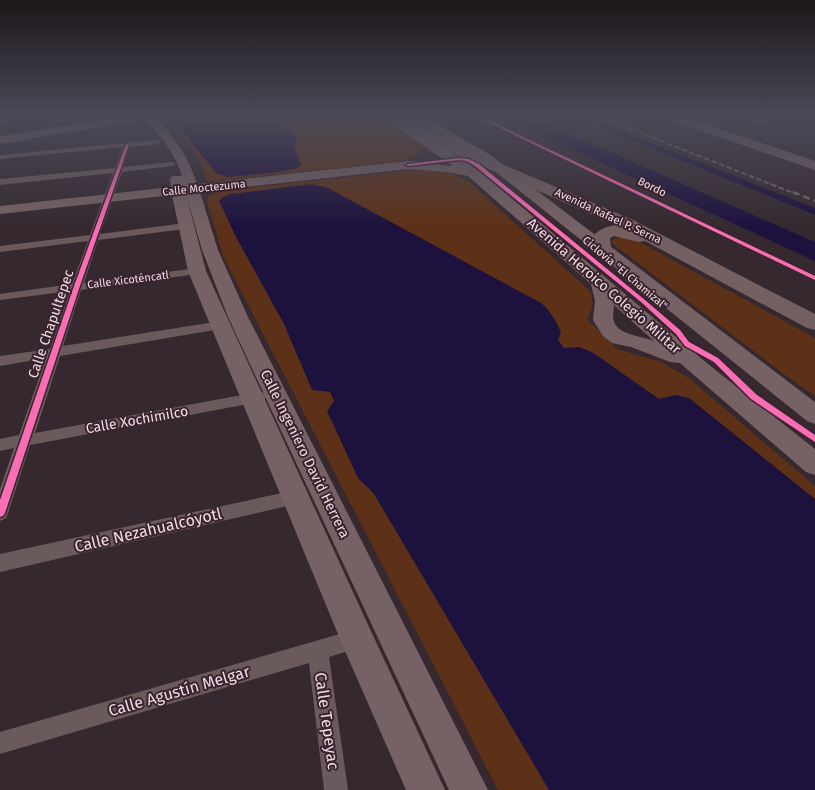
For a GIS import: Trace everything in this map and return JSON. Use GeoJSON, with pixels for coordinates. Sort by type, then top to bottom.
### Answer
{"type":"FeatureCollection","features":[{"type":"Feature","properties":{"kind":"highway","name":"Avenida Rafael P. Serna"},"geometry":{"type":"LineString","coordinates":[[466,154],[627,224],[815,323]]}},
{"type":"Feature","properties":{"kind":"highway","name":"Avenida Rafael P. Serna"},"geometry":{"type":"LineString","coordinates":[[502,154],[815,309]]}},
{"type":"Feature","properties":{"kind":"highway"},"geometry":{"type":"LineString","coordinates":[[780,154],[815,166]]}},
{"type":"Feature","properties":{"kind":"highway"},"geometry":{"type":"LineString","coordinates":[[803,154],[815,158]]}},
{"type":"Feature","properties":{"kind":"highway"},"geometry":{"type":"LineString","coordinates":[[602,248],[601,237],[608,232],[620,231],[634,234],[815,331]]}},
{"type":"Feature","properties":{"kind":"main road","name":"Calle Ingeniero David Herrera"},"geometry":{"type":"LineString","coordinates":[[175,154],[185,165],[186,226],[197,271],[221,325],[264,395],[469,790]]}},
{"type":"Feature","properties":{"kind":"main road","name":"Calle Moctezuma"},"geometry":{"type":"LineString","coordinates":[[408,165],[426,154]]}},
{"type":"Feature","properties":{"kind":"main road","name":"Avenida Heroico Colegio Militar"},"geometry":{"type":"LineString","coordinates":[[445,154],[479,178],[700,369],[815,464]]}},
{"type":"Feature","properties":{"kind":"main road","name":"Avenida Heroico Colegio Militar"},"geometry":{"type":"LineString","coordinates":[[480,154],[815,415]]}},
{"type":"Feature","properties":{"kind":"main road","name":"Calle Moctezuma"},"geometry":{"type":"LineString","coordinates":[[0,210],[408,165],[448,168],[479,178]]}},
{"type":"Feature","properties":{"kind":"main road","name":"Calle Ingeniero David Herrera"},"geometry":{"type":"LineString","coordinates":[[186,190],[264,395],[296,497],[357,640],[426,790]]}},
{"type":"Feature","properties":{"kind":"main road"},"geometry":{"type":"LineString","coordinates":[[599,282],[605,296],[606,308],[603,320],[610,331],[619,338],[666,352],[700,369]]}},
{"type":"Feature","properties":{"kind":"main road"},"geometry":{"type":"LineString","coordinates":[[650,286],[656,305],[656,312],[648,324],[678,332],[744,360]]}},
{"type":"Feature","properties":{"kind":"street"},"geometry":{"type":"LineString","coordinates":[[0,157],[33,154]]}},
{"type":"Feature","properties":{"kind":"street","name":"Calle Chapultepec"},"geometry":{"type":"LineString","coordinates":[[0,513],[124,154]]}},
{"type":"Feature","properties":{"kind":"street"},"geometry":{"type":"LineString","coordinates":[[0,182],[119,170],[133,154]]}},
{"type":"Feature","properties":{"kind":"street"},"geometry":{"type":"LineString","coordinates":[[0,249],[186,226]]}},
{"type":"Feature","properties":{"kind":"street","name":"Calle Xicoténcatl"},"geometry":{"type":"LineString","coordinates":[[0,297],[197,271]]}},
{"type":"Feature","properties":{"kind":"street"},"geometry":{"type":"LineString","coordinates":[[0,361],[221,325]]}},
{"type":"Feature","properties":{"kind":"street","name":"Calle Xochimilco"},"geometry":{"type":"LineString","coordinates":[[0,445],[264,395]]}},
{"type":"Feature","properties":{"kind":"street","name":"Calle Nezahualcóyotl"},"geometry":{"type":"LineString","coordinates":[[0,563],[296,497]]}},
{"type":"Feature","properties":{"kind":"street","name":"Calle Agustín Melgar"},"geometry":{"type":"LineString","coordinates":[[0,742],[357,640]]}},
{"type":"Feature","properties":{"kind":"street","name":"Calle Tepeyac"},"geometry":{"type":"LineString","coordinates":[[318,652],[336,790]]}},
{"type":"Feature","properties":{"kind":"shaded area"},"geometry":{"type":"Polygon","coordinates":[[[194,154],[419,154],[401,161],[207,182],[202,166],[194,154]]]}},
{"type":"Feature","properties":{"kind":"shaded area"},"geometry":{"type":"Polygon","coordinates":[[[201,154],[297,154],[301,164],[297,168],[279,172],[227,177],[216,173],[201,154]]]}},
{"type":"Feature","properties":{"kind":"shaded area"},"geometry":{"type":"Polygon","coordinates":[[[581,154],[614,154],[815,242],[815,261],[581,154]]]}},
{"type":"Feature","properties":{"kind":"shaded area"},"geometry":{"type":"Polygon","coordinates":[[[411,170],[447,172],[467,180],[590,291],[592,305],[587,319],[617,349],[661,362],[690,379],[815,486],[815,790],[498,790],[223,256],[207,201],[208,197],[219,191],[411,170]]]}},
{"type":"Feature","properties":{"kind":"shaded area"},"geometry":{"type":"Polygon","coordinates":[[[311,184],[328,188],[541,303],[557,324],[561,333],[558,340],[564,348],[579,347],[592,352],[659,399],[675,395],[689,398],[815,499],[815,790],[549,790],[374,494],[358,478],[327,411],[334,401],[330,392],[312,390],[284,324],[236,237],[219,201],[231,194],[311,184]]]}},
{"type":"Feature","properties":{"kind":"shaded area"},"geometry":{"type":"Polygon","coordinates":[[[624,236],[634,239],[815,338],[815,396],[613,244],[612,240],[624,236]]]}},
{"type":"Feature","properties":{"kind":"waterway"},"geometry":{"type":"LineString","coordinates":[[671,154],[815,212]]}},
{"type":"Feature","properties":{"kind":"railway"},"geometry":{"type":"LineString","coordinates":[[694,154],[796,194]]}},
{"type":"Feature","properties":{"kind":"railway"},"geometry":{"type":"LineString","coordinates":[[793,192],[815,201]]}},
{"type":"Feature","properties":{"kind":"cycle path"},"geometry":{"type":"LineString","coordinates":[[0,513],[124,154]]}},
{"type":"Feature","properties":{"kind":"cycle path","name":"Bordo"},"geometry":{"type":"LineString","coordinates":[[556,154],[815,278]]}},
{"type":"Feature","properties":{"kind":"cycle path","name":"Ciclovía \"El Chamizal\""},"geometry":{"type":"LineString","coordinates":[[408,165],[459,159],[467,160],[477,165],[643,301],[678,332],[687,344],[716,360],[754,397],[815,439]]}}]}
